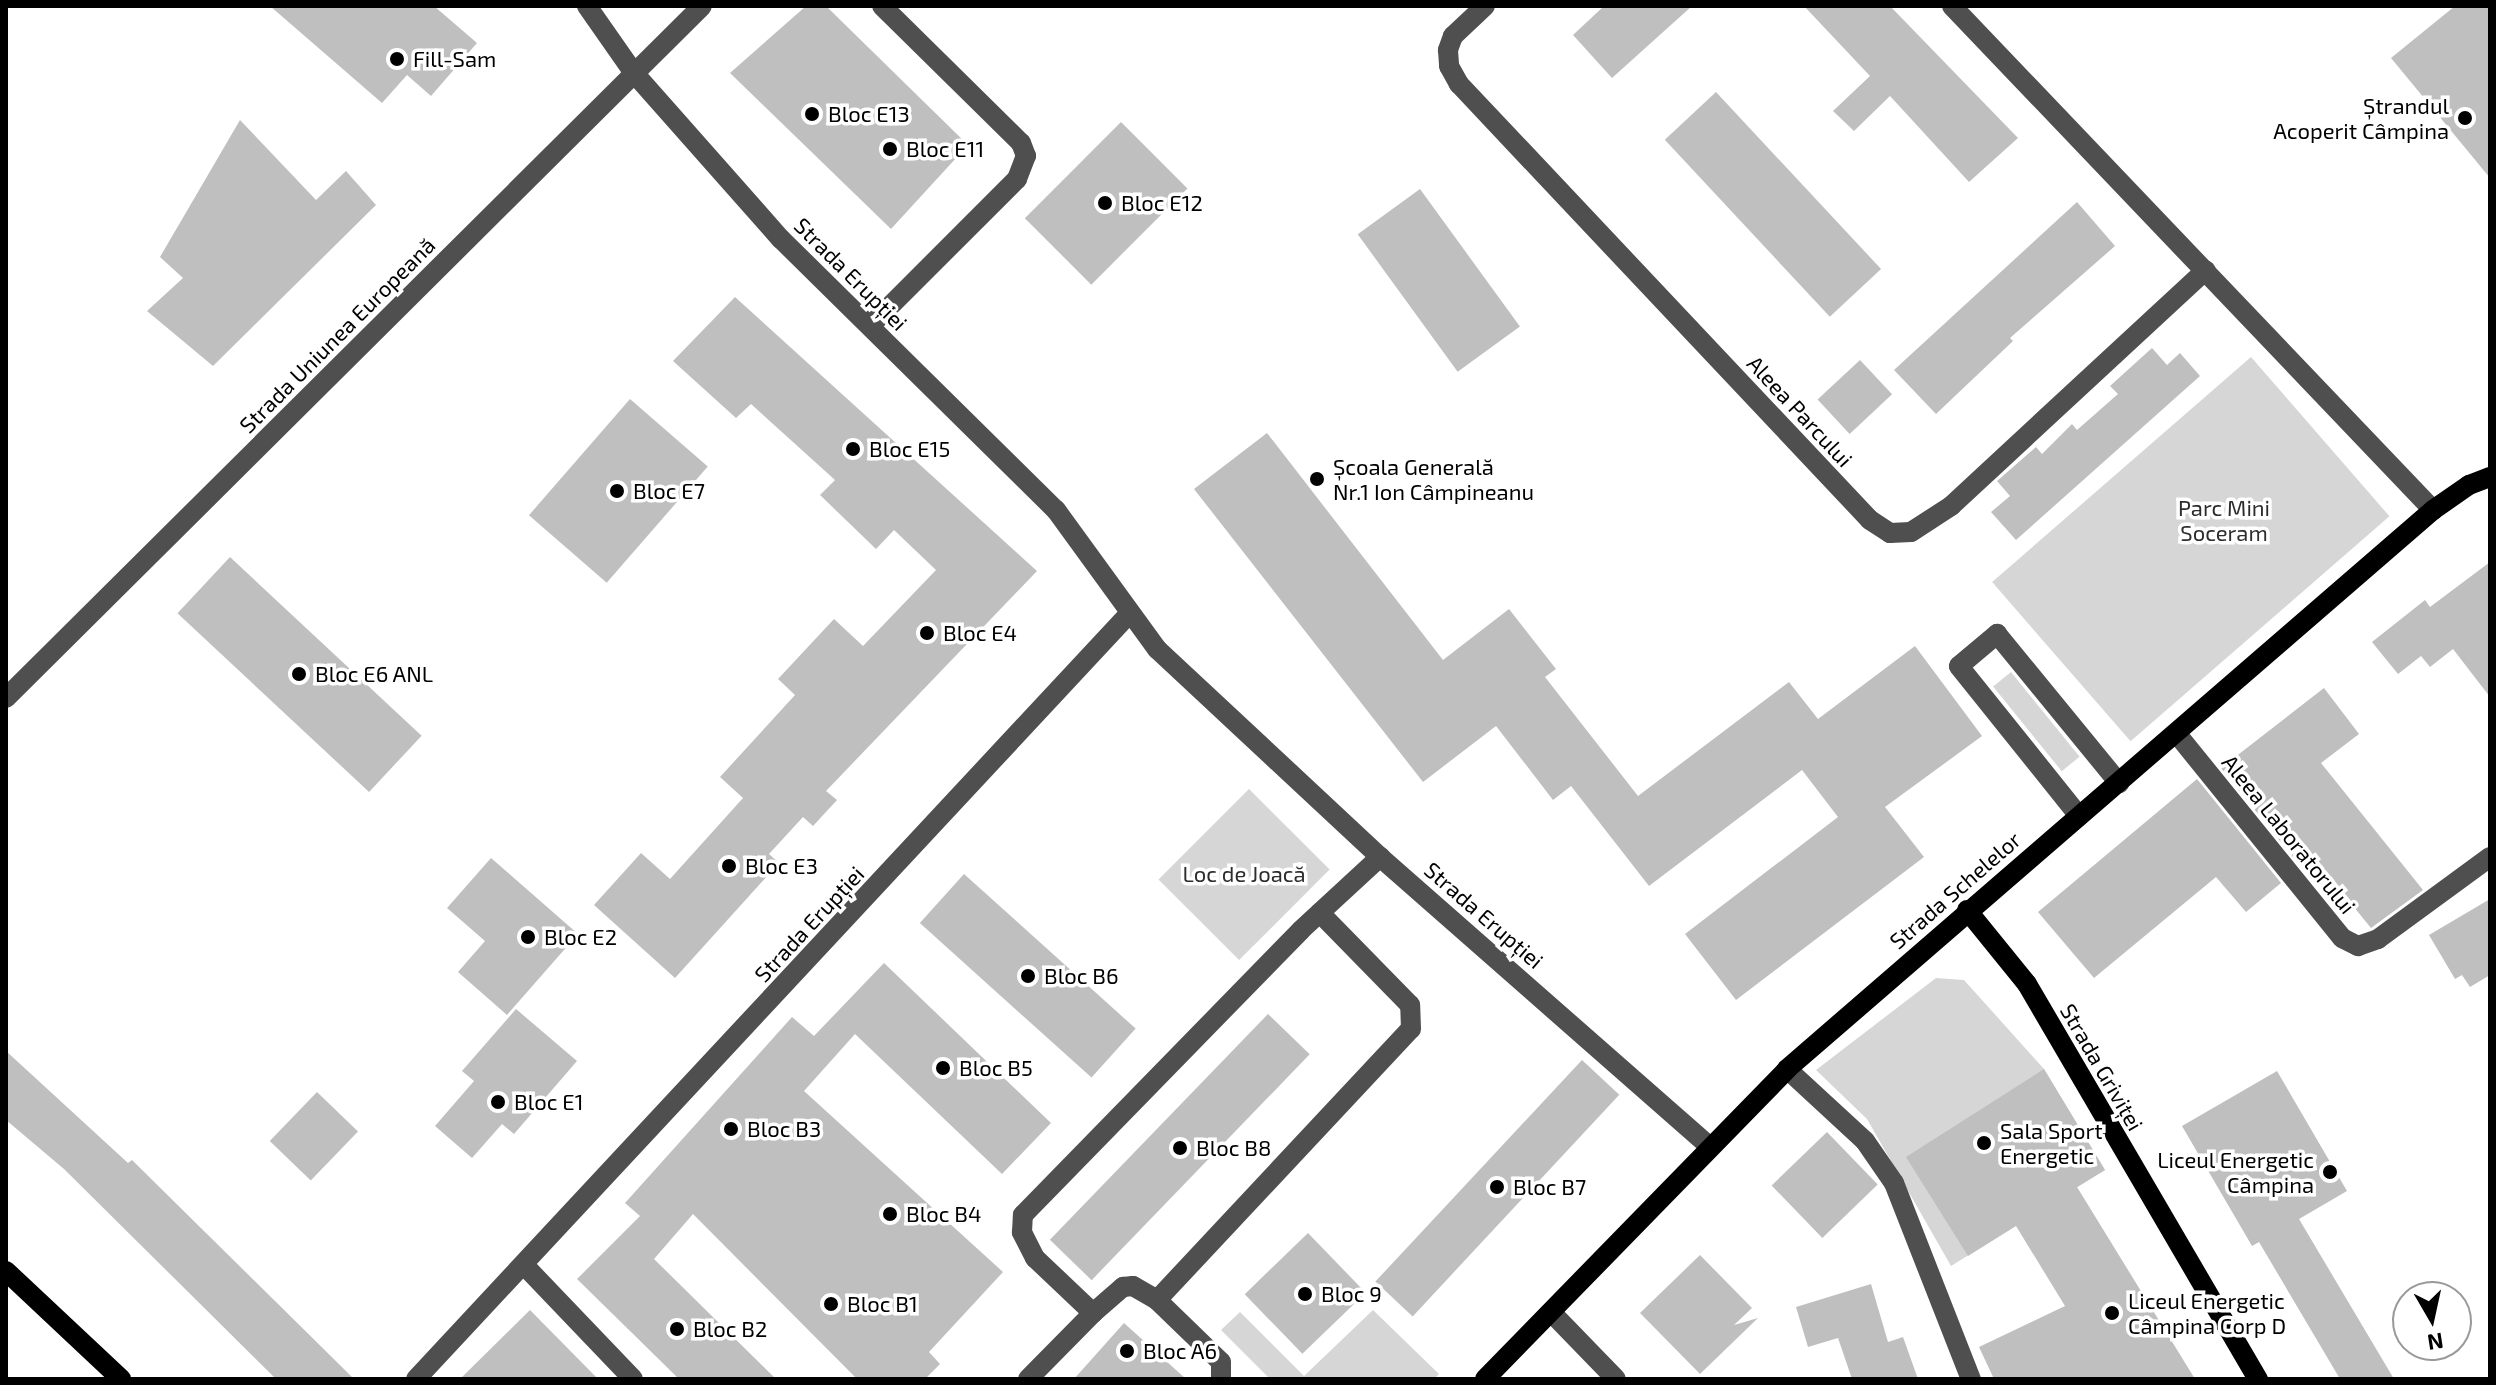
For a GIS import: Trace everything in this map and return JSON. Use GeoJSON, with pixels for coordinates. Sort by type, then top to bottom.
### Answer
{"type":"FeatureCollection","features":[{"type":"Feature","properties":{"kind":"main road","name":"Strada Schelelor"},"geometry":{"type":"LineString","coordinates":[[1485,1379],[1787,1069],[1967,910],[2177,734],[2433,510],[2490,477]]}},
{"type":"Feature","properties":{"kind":"main road","name":"Strada Griviței"},"geometry":{"type":"LineString","coordinates":[[1967,910],[2027,984],[2258,1379]]}},
{"type":"Feature","properties":{"kind":"main road"},"geometry":{"type":"LineString","coordinates":[[6,1271],[121,1379]]}},
{"type":"Feature","properties":{"kind":"street","name":"Strada Erupției"},"geometry":{"type":"LineString","coordinates":[[587,6],[634,73],[781,239],[1056,510],[1128,615],[1181,673],[1380,857],[1709,1146]]}},
{"type":"Feature","properties":{"kind":"street","name":"Strada Uniunea Europeană"},"geometry":{"type":"LineString","coordinates":[[6,698],[702,6]]}},
{"type":"Feature","properties":{"kind":"street"},"geometry":{"type":"LineString","coordinates":[[870,326],[1017,179],[1026,156],[1021,143],[882,6]]}},
{"type":"Feature","properties":{"kind":"street","name":"Aleea Parcului"},"geometry":{"type":"LineString","coordinates":[[1485,6],[1453,36],[1448,50],[1449,66],[1459,84],[1870,520],[1890,533],[1911,532],[1951,506],[2206,270]]}},
{"type":"Feature","properties":{"kind":"street"},"geometry":{"type":"LineString","coordinates":[[1952,6],[2433,510]]}},
{"type":"Feature","properties":{"kind":"street","name":"Strada Erupției"},"geometry":{"type":"LineString","coordinates":[[416,1379],[525,1266],[1128,615]]}},
{"type":"Feature","properties":{"kind":"street"},"geometry":{"type":"LineString","coordinates":[[2079,816],[1959,666],[1997,634],[2119,783]]}},
{"type":"Feature","properties":{"kind":"street","name":"Aleea Laboratorului"},"geometry":{"type":"LineString","coordinates":[[2177,734],[2342,938],[2358,946],[2378,939],[2490,857]]}},
{"type":"Feature","properties":{"kind":"street"},"geometry":{"type":"LineString","coordinates":[[1093,1313],[1026,1245],[1023,1215],[1320,913],[1380,857]]}},
{"type":"Feature","properties":{"kind":"street"},"geometry":{"type":"LineString","coordinates":[[1157,1300],[1411,1029],[1410,1005],[1320,913]]}},
{"type":"Feature","properties":{"kind":"street"},"geometry":{"type":"LineString","coordinates":[[1787,1069],[1865,1141],[1894,1183],[1971,1379]]}},
{"type":"Feature","properties":{"kind":"street"},"geometry":{"type":"LineString","coordinates":[[525,1266],[633,1379]]}},
{"type":"Feature","properties":{"kind":"street"},"geometry":{"type":"LineString","coordinates":[[1028,1379],[1123,1287],[1143,1288],[1157,1300],[1221,1362],[1221,1379]]}},
{"type":"Feature","properties":{"kind":"street"},"geometry":{"type":"LineString","coordinates":[[1551,1312],[1616,1379]]}},
{"type":"Feature","properties":{"kind":"green space","name":"Parc Mini Soceram"},"geometry":{"type":"Polygon","coordinates":[[[2251,357],[2389,516],[2131,741],[1992,582],[2251,357]]]}},
{"type":"Feature","properties":{"kind":"green space"},"geometry":{"type":"Polygon","coordinates":[[[2011,672],[2080,757],[2062,771],[1993,686],[2011,672]]]}},
{"type":"Feature","properties":{"kind":"green space","name":"Loc de Joacă"},"geometry":{"type":"Polygon","coordinates":[[[1249,789],[1330,870],[1239,960],[1158,880],[1249,789]]]}},
{"type":"Feature","properties":{"kind":"green space","name":"Sala Sport Energetic"},"geometry":{"type":"Polygon","coordinates":[[[1936,978],[1964,980],[2044,1069],[2105,1170],[1951,1266],[1867,1119],[1816,1070],[1936,978]]]}},
{"type":"Feature","properties":{"kind":"green space"},"geometry":{"type":"Polygon","coordinates":[[[1373,1310],[1439,1374],[1434,1379],[1270,1379],[1221,1330],[1240,1312],[1304,1376],[1373,1310]]]}},
{"type":"Feature","properties":{"kind":"building","name":"Fill-Sam"},"geometry":{"type":"Polygon","coordinates":[[[270,6],[434,6],[477,43],[431,96],[407,75],[382,103],[270,6]]]}},
{"type":"Feature","properties":{"kind":"building"},"geometry":{"type":"Polygon","coordinates":[[[806,6],[826,6],[968,145],[891,229],[730,73],[806,6]]]}},
{"type":"Feature","properties":{"kind":"building"},"geometry":{"type":"Polygon","coordinates":[[[1604,6],[1692,6],[1612,78],[1573,35],[1604,6]]]}},
{"type":"Feature","properties":{"kind":"building"},"geometry":{"type":"Polygon","coordinates":[[[1804,6],[1890,6],[2018,138],[1969,182],[1890,96],[1854,131],[1833,111],[1870,76],[1804,6]]]}},
{"type":"Feature","properties":{"kind":"building","name":"Ștrandul Acoperit Câmpina"},"geometry":{"type":"Polygon","coordinates":[[[2455,6],[2490,6],[2490,178],[2391,58],[2455,6]]]}},
{"type":"Feature","properties":{"kind":"building"},"geometry":{"type":"Polygon","coordinates":[[[1716,92],[1881,269],[1830,317],[1665,140],[1716,92]]]}},
{"type":"Feature","properties":{"kind":"building"},"geometry":{"type":"Polygon","coordinates":[[[240,120],[316,200],[346,171],[376,205],[213,366],[147,311],[183,278],[160,257],[240,120]]]}},
{"type":"Feature","properties":{"kind":"building","name":"Bloc E12"},"geometry":{"type":"Polygon","coordinates":[[[1121,122],[1187,188],[1091,285],[1025,218],[1121,122]]]}},
{"type":"Feature","properties":{"kind":"building"},"geometry":{"type":"Polygon","coordinates":[[[1420,189],[1520,327],[1458,372],[1358,234],[1420,189]]]}},
{"type":"Feature","properties":{"kind":"building"},"geometry":{"type":"Polygon","coordinates":[[[2077,202],[2115,246],[2010,338],[2013,341],[1936,414],[1894,370],[2077,202]]]}},
{"type":"Feature","properties":{"kind":"building"},"geometry":{"type":"Polygon","coordinates":[[[735,297],[1037,571],[826,791],[837,800],[813,826],[803,817],[769,854],[779,863],[675,978],[594,905],[641,853],[670,879],[743,798],[720,777],[795,695],[778,679],[834,619],[863,646],[936,570],[894,530],[876,549],[820,495],[835,480],[751,404],[736,418],[673,361],[735,297]]]}},
{"type":"Feature","properties":{"kind":"building"},"geometry":{"type":"Polygon","coordinates":[[[2152,348],[2167,365],[2180,353],[2200,376],[2016,540],[1991,512],[2010,496],[1997,481],[2036,447],[2042,454],[2072,424],[2077,430],[2118,394],[2110,386],[2152,348]]]}},
{"type":"Feature","properties":{"kind":"building"},"geometry":{"type":"Polygon","coordinates":[[[1860,360],[1892,394],[1850,434],[1818,400],[1860,360]]]}},
{"type":"Feature","properties":{"kind":"building","name":"Bloc E7"},"geometry":{"type":"Polygon","coordinates":[[[630,399],[708,467],[607,583],[529,515],[630,399]]]}},
{"type":"Feature","properties":{"kind":"building"},"geometry":{"type":"Polygon","coordinates":[[[1267,433],[1443,660],[1509,609],[1556,669],[1545,677],[1638,796],[1789,682],[1818,719],[1915,646],[1982,736],[1885,807],[1924,857],[1736,1000],[1685,934],[1838,817],[1802,770],[1649,886],[1571,786],[1553,800],[1496,726],[1423,782],[1194,489],[1267,433]]]}},
{"type":"Feature","properties":{"kind":"building","name":"Bloc E6 ANL"},"geometry":{"type":"Polygon","coordinates":[[[230,557],[422,736],[369,792],[177,613],[230,557]]]}},
{"type":"Feature","properties":{"kind":"building"},"geometry":{"type":"Polygon","coordinates":[[[2490,562],[2490,697],[2453,649],[2430,667],[2421,656],[2398,674],[2372,642],[2425,600],[2430,607],[2490,562]]]}},
{"type":"Feature","properties":{"kind":"building"},"geometry":{"type":"Polygon","coordinates":[[[2324,688],[2359,734],[2321,763],[2423,890],[2371,928],[2313,857],[2301,867],[2221,768],[2324,688]]]}},
{"type":"Feature","properties":{"kind":"building"},"geometry":{"type":"Polygon","coordinates":[[[2197,779],[2281,883],[2246,912],[2216,877],[2094,978],[2038,912],[2197,779]]]}},
{"type":"Feature","properties":{"kind":"building","name":"Bloc E2"},"geometry":{"type":"Polygon","coordinates":[[[491,858],[578,934],[507,1015],[458,972],[485,941],[447,908],[491,858]]]}},
{"type":"Feature","properties":{"kind":"building","name":"Bloc B6"},"geometry":{"type":"Polygon","coordinates":[[[964,874],[1136,1029],[1092,1078],[920,923],[964,874]]]}},
{"type":"Feature","properties":{"kind":"building"},"geometry":{"type":"Polygon","coordinates":[[[2490,899],[2490,975],[2470,987],[2462,975],[2455,979],[2429,935],[2490,899]]]}},
{"type":"Feature","properties":{"kind":"building"},"geometry":{"type":"Polygon","coordinates":[[[884,963],[1051,1123],[1002,1174],[855,1034],[804,1091],[1003,1272],[929,1352],[940,1364],[925,1379],[857,1379],[693,1214],[654,1259],[776,1379],[679,1379],[577,1279],[640,1216],[625,1203],[792,1017],[814,1036],[884,963]]]}},
{"type":"Feature","properties":{"kind":"building","name":"Bloc E1"},"geometry":{"type":"Polygon","coordinates":[[[516,1009],[577,1061],[514,1134],[502,1124],[472,1158],[435,1126],[474,1081],[462,1071],[516,1009]]]}},
{"type":"Feature","properties":{"kind":"building","name":"Bloc B8"},"geometry":{"type":"Polygon","coordinates":[[[1268,1014],[1310,1054],[1092,1280],[1050,1240],[1268,1014]]]}},
{"type":"Feature","properties":{"kind":"building"},"geometry":{"type":"Polygon","coordinates":[[[6,1051],[128,1163],[132,1160],[354,1379],[276,1379],[64,1169],[6,1120],[6,1051]]]}},
{"type":"Feature","properties":{"kind":"building","name":"Bloc B7"},"geometry":{"type":"Polygon","coordinates":[[[1582,1060],[1619,1095],[1413,1316],[1375,1282],[1582,1060]]]}},
{"type":"Feature","properties":{"kind":"building"},"geometry":{"type":"Polygon","coordinates":[[[2044,1069],[2105,1170],[2077,1187],[2195,1379],[1994,1379],[1979,1347],[2065,1306],[2016,1226],[1968,1256],[1906,1157],[2044,1069]]]}},
{"type":"Feature","properties":{"kind":"building"},"geometry":{"type":"Polygon","coordinates":[[[2277,1071],[2347,1191],[2299,1219],[2394,1379],[2340,1379],[2259,1242],[2252,1246],[2182,1126],[2277,1071]]]}},
{"type":"Feature","properties":{"kind":"building"},"geometry":{"type":"Polygon","coordinates":[[[317,1092],[358,1132],[311,1181],[270,1141],[317,1092]]]}},
{"type":"Feature","properties":{"kind":"building"},"geometry":{"type":"Polygon","coordinates":[[[1827,1132],[1878,1185],[1822,1238],[1772,1185],[1827,1132]]]}},
{"type":"Feature","properties":{"kind":"building","name":"Bloc 9"},"geometry":{"type":"Polygon","coordinates":[[[1308,1233],[1366,1293],[1302,1354],[1245,1294],[1308,1233]]]}},
{"type":"Feature","properties":{"kind":"building"},"geometry":{"type":"Polygon","coordinates":[[[1700,1255],[1752,1308],[1734,1325],[1758,1318],[1700,1374],[1640,1313],[1700,1255]]]}},
{"type":"Feature","properties":{"kind":"building"},"geometry":{"type":"Polygon","coordinates":[[[1871,1284],[1888,1342],[1903,1337],[1918,1379],[1852,1379],[1838,1338],[1808,1347],[1796,1307],[1871,1284]]]}},
{"type":"Feature","properties":{"kind":"building"},"geometry":{"type":"Polygon","coordinates":[[[530,1310],[598,1379],[460,1379],[530,1310]]]}},
{"type":"Feature","properties":{"kind":"building","name":"Bloc A6"},"geometry":{"type":"Polygon","coordinates":[[[1124,1323],[1186,1379],[1074,1379],[1124,1323]]]}},
{"type":"Feature","properties":{"kind":"place","name":"Fill-Sam"},"geometry":{"type":"Point","coordinates":[397,59]}},
{"type":"Feature","properties":{"kind":"place","name":"Bloc E13"},"geometry":{"type":"Point","coordinates":[812,114]}},
{"type":"Feature","properties":{"kind":"place","name":"Ștrandul Acoperit Câmpina"},"geometry":{"type":"Point","coordinates":[2465,118]}},
{"type":"Feature","properties":{"kind":"place","name":"Bloc E11"},"geometry":{"type":"Point","coordinates":[890,149]}},
{"type":"Feature","properties":{"kind":"place","name":"Bloc E12"},"geometry":{"type":"Point","coordinates":[1105,203]}},
{"type":"Feature","properties":{"kind":"place","name":"Bloc E15"},"geometry":{"type":"Point","coordinates":[853,449]}},
{"type":"Feature","properties":{"kind":"place","name":"Școala Generală Nr.1 Ion Câmpineanu"},"geometry":{"type":"Point","coordinates":[1317,479]}},
{"type":"Feature","properties":{"kind":"place","name":"Bloc E7"},"geometry":{"type":"Point","coordinates":[617,491]}},
{"type":"Feature","properties":{"kind":"place","name":"Bloc E4"},"geometry":{"type":"Point","coordinates":[927,633]}},
{"type":"Feature","properties":{"kind":"place","name":"Bloc E6 ANL"},"geometry":{"type":"Point","coordinates":[299,674]}},
{"type":"Feature","properties":{"kind":"place","name":"Bloc E3"},"geometry":{"type":"Point","coordinates":[729,866]}},
{"type":"Feature","properties":{"kind":"place","name":"Bloc E2"},"geometry":{"type":"Point","coordinates":[528,937]}},
{"type":"Feature","properties":{"kind":"place","name":"Bloc B6"},"geometry":{"type":"Point","coordinates":[1028,976]}},
{"type":"Feature","properties":{"kind":"place","name":"Bloc B5"},"geometry":{"type":"Point","coordinates":[943,1068]}},
{"type":"Feature","properties":{"kind":"place","name":"Bloc E1"},"geometry":{"type":"Point","coordinates":[498,1102]}},
{"type":"Feature","properties":{"kind":"place","name":"Bloc B3"},"geometry":{"type":"Point","coordinates":[731,1129]}},
{"type":"Feature","properties":{"kind":"place","name":"Sala Sport Energetic"},"geometry":{"type":"Point","coordinates":[1984,1143]}},
{"type":"Feature","properties":{"kind":"place","name":"Bloc B8"},"geometry":{"type":"Point","coordinates":[1180,1148]}},
{"type":"Feature","properties":{"kind":"place","name":"Liceul Energetic Câmpina"},"geometry":{"type":"Point","coordinates":[2330,1172]}},
{"type":"Feature","properties":{"kind":"place","name":"Bloc B7"},"geometry":{"type":"Point","coordinates":[1497,1187]}},
{"type":"Feature","properties":{"kind":"place","name":"Bloc B4"},"geometry":{"type":"Point","coordinates":[890,1214]}},
{"type":"Feature","properties":{"kind":"place","name":"Bloc 9"},"geometry":{"type":"Point","coordinates":[1305,1294]}},
{"type":"Feature","properties":{"kind":"place","name":"Bloc B1"},"geometry":{"type":"Point","coordinates":[831,1304]}},
{"type":"Feature","properties":{"kind":"place","name":"Liceul Energetic Câmpina Corp D"},"geometry":{"type":"Point","coordinates":[2112,1313]}},
{"type":"Feature","properties":{"kind":"place","name":"Bloc B2"},"geometry":{"type":"Point","coordinates":[677,1329]}},
{"type":"Feature","properties":{"kind":"place","name":"Bloc A6"},"geometry":{"type":"Point","coordinates":[1127,1351]}}]}
